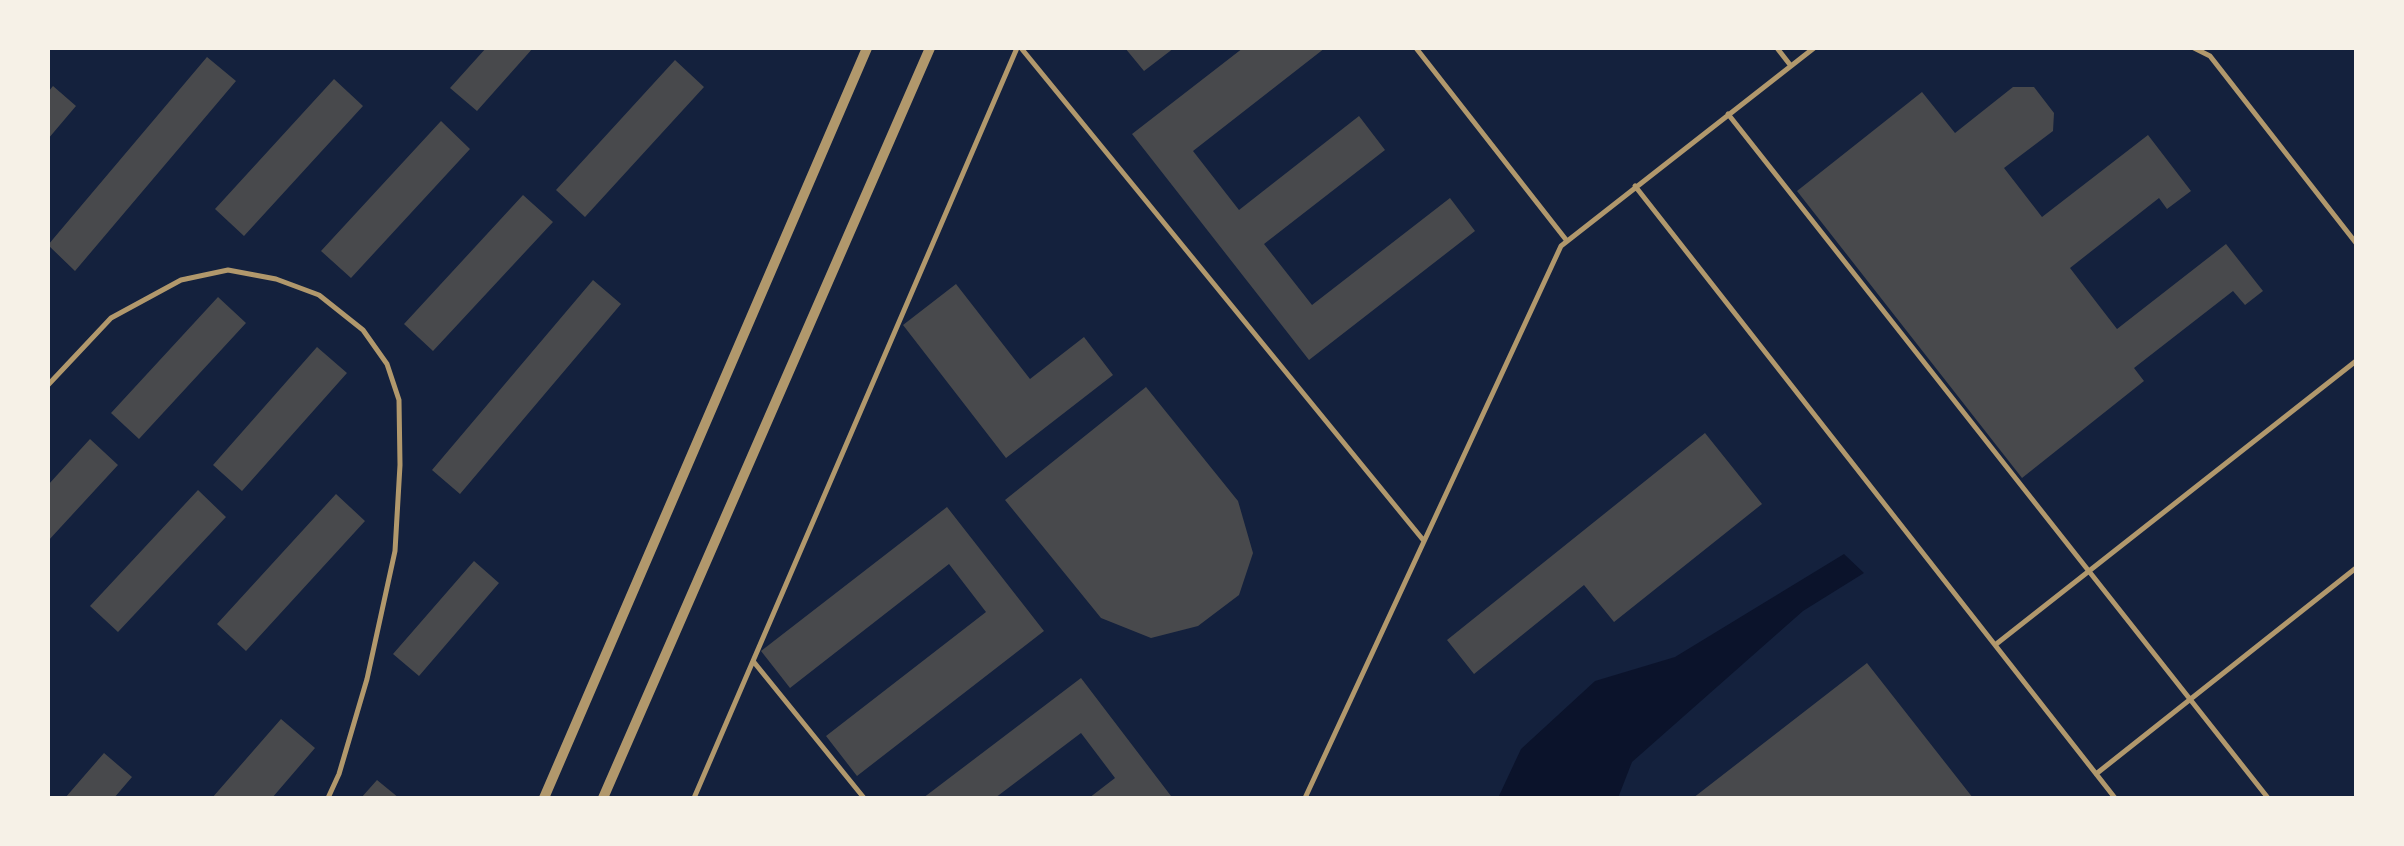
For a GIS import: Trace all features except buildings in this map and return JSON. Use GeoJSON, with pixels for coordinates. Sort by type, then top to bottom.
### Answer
{"type":"FeatureCollection","features":[{"type":"Feature","properties":{"kind":"street"},"geometry":{"type":"LineString","coordinates":[[544,798],[867,48]]}},
{"type":"Feature","properties":{"kind":"street"},"geometry":{"type":"LineString","coordinates":[[603,798],[930,48]]}},
{"type":"Feature","properties":{"kind":"lane"},"geometry":{"type":"LineString","coordinates":[[694,798],[1019,48],[1425,542]]}},
{"type":"Feature","properties":{"kind":"lane"},"geometry":{"type":"LineString","coordinates":[[1416,48],[1567,241]]}},
{"type":"Feature","properties":{"kind":"lane"},"geometry":{"type":"LineString","coordinates":[[1777,48],[1791,66]]}},
{"type":"Feature","properties":{"kind":"lane"},"geometry":{"type":"LineString","coordinates":[[1306,798],[1560,246],[1814,48]]}},
{"type":"Feature","properties":{"kind":"lane"},"geometry":{"type":"LineString","coordinates":[[2194,48],[2210,56],[2356,243]]}},
{"type":"Feature","properties":{"kind":"lane"},"geometry":{"type":"LineString","coordinates":[[1728,114],[2268,798]]}},
{"type":"Feature","properties":{"kind":"lane"},"geometry":{"type":"LineString","coordinates":[[1635,186],[2115,798]]}},
{"type":"Feature","properties":{"kind":"lane"},"geometry":{"type":"LineString","coordinates":[[48,385],[111,318],[181,280],[228,270],[276,279],[319,295],[363,330],[387,364],[399,400],[395,551],[367,680],[340,774],[328,798]]}},
{"type":"Feature","properties":{"kind":"lane"},"geometry":{"type":"LineString","coordinates":[[1995,645],[2356,361]]}},
{"type":"Feature","properties":{"kind":"lane"},"geometry":{"type":"LineString","coordinates":[[2096,774],[2356,568]]}},
{"type":"Feature","properties":{"kind":"lane"},"geometry":{"type":"LineString","coordinates":[[752,661],[864,798]]}},
{"type":"Feature","properties":{"kind":"water"},"geometry":{"type":"Polygon","coordinates":[[[1844,554],[1864,573],[1803,611],[1632,762],[1618,798],[1498,798],[1521,749],[1595,681],[1675,657],[1844,554]]]}}]}
